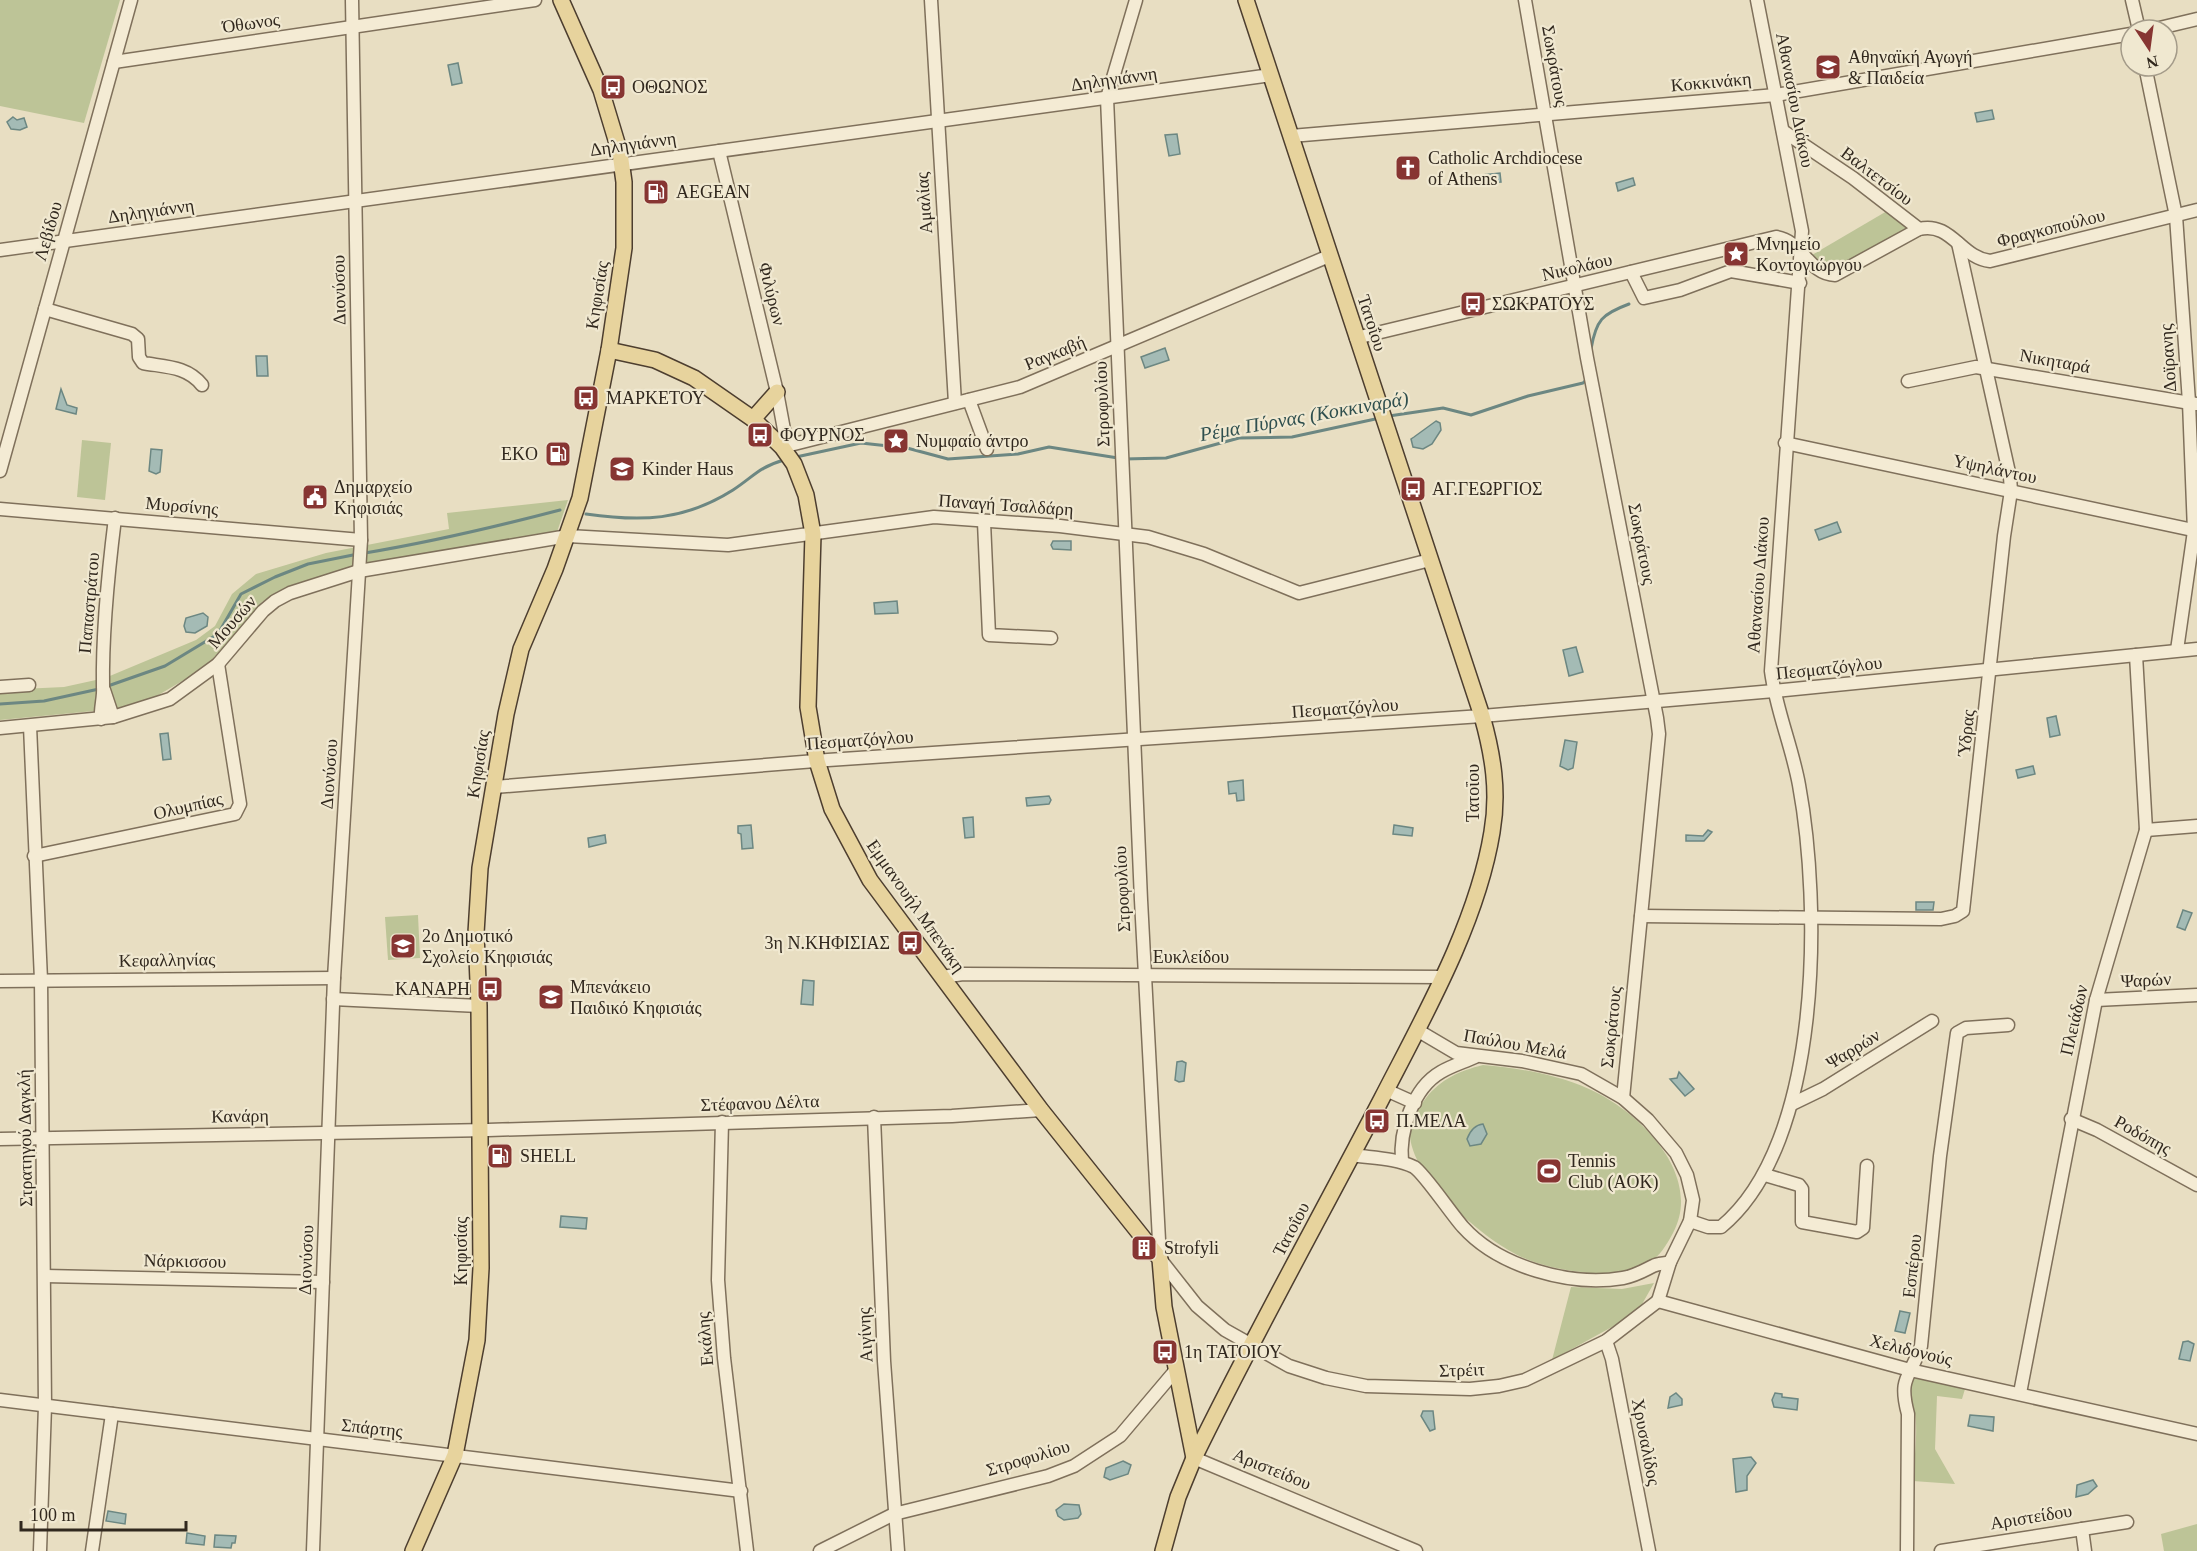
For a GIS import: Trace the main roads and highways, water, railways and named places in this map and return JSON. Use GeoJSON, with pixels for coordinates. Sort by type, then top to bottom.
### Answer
{"type":"FeatureCollection","features":[{"type":"Feature","properties":{"kind":"main road","name":"Κηφισίας"},"geometry":{"type":"LineString","coordinates":[[413,1551],[455,1455],[469,1391],[480,1315],[481,1130],[477,896],[494,788],[520,650],[578,507],[609,350],[624,248],[622,164],[601,90],[561,0]]}},
{"type":"Feature","properties":{"kind":"main road","name":"Τατοΐου"},"geometry":{"type":"LineString","coordinates":[[1163,1551],[1178,1497],[1194,1458],[1417,1030],[1441,977],[1478,886],[1492,835],[1496,790],[1492,752],[1482,716],[1379,410],[1246,0]]}},
{"type":"Feature","properties":{"kind":"main road","name":"Εμμανουήλ Μπενάκη"},"geometry":{"type":"LineString","coordinates":[[609,350],[672,367],[694,378],[753,419],[782,447],[794,464],[806,495],[813,534],[808,700],[817,761],[825,791],[855,856],[1041,1110],[1160,1259]]}},
{"type":"Feature","properties":{"kind":"main road"},"geometry":{"type":"LineString","coordinates":[[753,419],[777,392]]}},
{"type":"Feature","properties":{"kind":"main road","name":"Στροφυλίου"},"geometry":{"type":"LineString","coordinates":[[1160,1259],[1164,1307],[1194,1458]]}},
{"type":"Feature","properties":{"kind":"water"},"geometry":{"type":"Polygon","coordinates":[[[458,63],[462,83],[452,85],[448,65],[458,63]]]}},
{"type":"Feature","properties":{"kind":"water"},"geometry":{"type":"Polygon","coordinates":[[[1992,110],[1994,119],[1977,122],[1975,113],[1992,110]]]}},
{"type":"Feature","properties":{"kind":"water"},"geometry":{"type":"Polygon","coordinates":[[[13,117],[17,120],[24,118],[27,127],[20,130],[11,129],[7,122],[13,117]]]}},
{"type":"Feature","properties":{"kind":"water"},"geometry":{"type":"Polygon","coordinates":[[[1177,134],[1180,154],[1169,156],[1165,135],[1177,134]]]}},
{"type":"Feature","properties":{"kind":"water"},"geometry":{"type":"Polygon","coordinates":[[[1500,173],[1501,182],[1483,183],[1482,175],[1500,173]]]}},
{"type":"Feature","properties":{"kind":"water"},"geometry":{"type":"Polygon","coordinates":[[[1633,178],[1635,185],[1618,191],[1616,183],[1633,178]]]}},
{"type":"Feature","properties":{"kind":"water"},"geometry":{"type":"Polygon","coordinates":[[[1165,348],[1169,360],[1145,368],[1141,357],[1165,348]]]}},
{"type":"Feature","properties":{"kind":"water"},"geometry":{"type":"Polygon","coordinates":[[[256,356],[267,356],[268,376],[257,376],[256,356]]]}},
{"type":"Feature","properties":{"kind":"water"},"geometry":{"type":"Polygon","coordinates":[[[61,389],[67,405],[77,408],[76,414],[56,409],[61,389]]]}},
{"type":"Feature","properties":{"kind":"water"},"geometry":{"type":"Polygon","coordinates":[[[1436,421],[1440,423],[1441,430],[1432,444],[1423,449],[1413,447],[1411,439],[1436,421]]]}},
{"type":"Feature","properties":{"kind":"water"},"geometry":{"type":"Polygon","coordinates":[[[151,449],[162,450],[160,472],[156,474],[149,471],[151,449]]]}},
{"type":"Feature","properties":{"kind":"water"},"geometry":{"type":"Polygon","coordinates":[[[1837,522],[1841,532],[1819,540],[1815,530],[1837,522]]]}},
{"type":"Feature","properties":{"kind":"water"},"geometry":{"type":"Polygon","coordinates":[[[1053,541],[1071,541],[1071,550],[1053,549],[1051,545],[1053,541]]]}},
{"type":"Feature","properties":{"kind":"water"},"geometry":{"type":"Polygon","coordinates":[[[897,601],[898,613],[875,614],[874,603],[897,601]]]}},
{"type":"Feature","properties":{"kind":"water"},"geometry":{"type":"Polygon","coordinates":[[[203,613],[208,617],[207,626],[195,633],[186,632],[184,626],[186,618],[203,613]]]}},
{"type":"Feature","properties":{"kind":"water"},"geometry":{"type":"Polygon","coordinates":[[[1576,647],[1583,672],[1569,676],[1563,650],[1576,647]]]}},
{"type":"Feature","properties":{"kind":"water"},"geometry":{"type":"Polygon","coordinates":[[[2056,716],[2060,735],[2050,737],[2047,718],[2056,716]]]}},
{"type":"Feature","properties":{"kind":"water"},"geometry":{"type":"Polygon","coordinates":[[[168,733],[171,759],[163,760],[160,734],[168,733]]]}},
{"type":"Feature","properties":{"kind":"water"},"geometry":{"type":"Polygon","coordinates":[[[1565,740],[1577,742],[1573,768],[1568,770],[1560,766],[1565,740]]]}},
{"type":"Feature","properties":{"kind":"water"},"geometry":{"type":"Polygon","coordinates":[[[2033,766],[2035,774],[2018,778],[2016,770],[2033,766]]]}},
{"type":"Feature","properties":{"kind":"water"},"geometry":{"type":"Polygon","coordinates":[[[1243,780],[1244,800],[1237,801],[1236,793],[1229,794],[1228,782],[1243,780]]]}},
{"type":"Feature","properties":{"kind":"water"},"geometry":{"type":"Polygon","coordinates":[[[1049,796],[1051,800],[1049,804],[1027,806],[1026,798],[1049,796]]]}},
{"type":"Feature","properties":{"kind":"water"},"geometry":{"type":"Polygon","coordinates":[[[973,817],[974,837],[965,838],[963,818],[973,817]]]}},
{"type":"Feature","properties":{"kind":"water"},"geometry":{"type":"Polygon","coordinates":[[[751,825],[753,848],[742,849],[738,826],[751,825]]]}},
{"type":"Feature","properties":{"kind":"water"},"geometry":{"type":"Polygon","coordinates":[[[1394,825],[1413,828],[1412,836],[1393,834],[1394,825]]]}},
{"type":"Feature","properties":{"kind":"water"},"geometry":{"type":"Polygon","coordinates":[[[1708,830],[1712,832],[1704,841],[1686,841],[1686,835],[1703,836],[1708,830]]]}},
{"type":"Feature","properties":{"kind":"water"},"geometry":{"type":"Polygon","coordinates":[[[605,835],[606,843],[589,847],[588,838],[605,835]]]}},
{"type":"Feature","properties":{"kind":"water"},"geometry":{"type":"Polygon","coordinates":[[[1916,902],[1934,902],[1933,910],[1916,910],[1916,902]]]}},
{"type":"Feature","properties":{"kind":"water"},"geometry":{"type":"Polygon","coordinates":[[[2183,910],[2192,913],[2185,930],[2177,927],[2183,910]]]}},
{"type":"Feature","properties":{"kind":"water"},"geometry":{"type":"Polygon","coordinates":[[[803,980],[814,981],[813,1005],[801,1004],[803,980]]]}},
{"type":"Feature","properties":{"kind":"water"},"geometry":{"type":"Polygon","coordinates":[[[1177,1062],[1186,1063],[1184,1081],[1179,1082],[1175,1080],[1177,1062]]]}},
{"type":"Feature","properties":{"kind":"water"},"geometry":{"type":"Polygon","coordinates":[[[1679,1072],[1694,1089],[1685,1096],[1670,1079],[1677,1078],[1679,1072]]]}},
{"type":"Feature","properties":{"kind":"water"},"geometry":{"type":"Polygon","coordinates":[[[1483,1124],[1487,1134],[1481,1144],[1470,1146],[1467,1139],[1470,1133],[1475,1127],[1483,1124]]]}},
{"type":"Feature","properties":{"kind":"water"},"geometry":{"type":"Polygon","coordinates":[[[561,1216],[587,1218],[586,1229],[560,1227],[561,1216]]]}},
{"type":"Feature","properties":{"kind":"water"},"geometry":{"type":"Polygon","coordinates":[[[1900,1311],[1910,1313],[1905,1333],[1895,1331],[1900,1311]]]}},
{"type":"Feature","properties":{"kind":"water"},"geometry":{"type":"Polygon","coordinates":[[[2188,1341],[2194,1344],[2190,1361],[2179,1359],[2183,1342],[2188,1341]]]}},
{"type":"Feature","properties":{"kind":"water"},"geometry":{"type":"Polygon","coordinates":[[[1676,1393],[1682,1399],[1682,1405],[1668,1408],[1670,1397],[1676,1393]]]}},
{"type":"Feature","properties":{"kind":"water"},"geometry":{"type":"Polygon","coordinates":[[[1775,1393],[1782,1394],[1782,1397],[1798,1399],[1797,1410],[1774,1407],[1772,1400],[1775,1393]]]}},
{"type":"Feature","properties":{"kind":"water"},"geometry":{"type":"Polygon","coordinates":[[[1423,1411],[1433,1411],[1435,1429],[1430,1431],[1421,1416],[1423,1411]]]}},
{"type":"Feature","properties":{"kind":"water"},"geometry":{"type":"Polygon","coordinates":[[[1970,1415],[1994,1417],[1993,1431],[1968,1426],[1970,1415]]]}},
{"type":"Feature","properties":{"kind":"water"},"geometry":{"type":"Polygon","coordinates":[[[1751,1457],[1756,1463],[1747,1476],[1747,1490],[1736,1492],[1733,1459],[1751,1457]]]}},
{"type":"Feature","properties":{"kind":"water"},"geometry":{"type":"Polygon","coordinates":[[[1123,1461],[1131,1465],[1128,1474],[1110,1480],[1104,1477],[1106,1468],[1123,1461]]]}},
{"type":"Feature","properties":{"kind":"water"},"geometry":{"type":"Polygon","coordinates":[[[2093,1480],[2097,1486],[2088,1494],[2076,1497],[2077,1485],[2093,1480]]]}},
{"type":"Feature","properties":{"kind":"water"},"geometry":{"type":"Polygon","coordinates":[[[1064,1504],[1079,1505],[1081,1514],[1078,1518],[1064,1520],[1058,1516],[1056,1510],[1064,1504]]]}},
{"type":"Feature","properties":{"kind":"water"},"geometry":{"type":"Polygon","coordinates":[[[108,1511],[126,1514],[125,1524],[106,1521],[108,1511]]]}},
{"type":"Feature","properties":{"kind":"water"},"geometry":{"type":"Polygon","coordinates":[[[187,1533],[205,1536],[204,1545],[186,1543],[187,1533]]]}},
{"type":"Feature","properties":{"kind":"water"},"geometry":{"type":"Polygon","coordinates":[[[215,1535],[236,1536],[235,1543],[232,1543],[231,1548],[214,1547],[215,1535]]]}},
{"type":"Feature","properties":{"kind":"waterway","name":"Ρέμα Πύρνας (Κοκκιναρά)"},"geometry":{"type":"LineString","coordinates":[[1591,349],[1595,331],[1602,319],[1612,311],[1629,304]]}},
{"type":"Feature","properties":{"kind":"waterway","name":"Ρέμα Πύρνας (Κοκκιναρά)"},"geometry":{"type":"LineString","coordinates":[[1389,416],[1443,408],[1471,415],[1528,396],[1583,383],[1587,379]]}},
{"type":"Feature","properties":{"kind":"waterway","name":"Ρέμα Πύρνας (Κοκκιναρά)"},"geometry":{"type":"LineString","coordinates":[[1124,459],[1166,458],[1239,438],[1292,437],[1380,418]]}},
{"type":"Feature","properties":{"kind":"waterway","name":"Ρέμα Πύρνας (Κοκκιναρά)"},"geometry":{"type":"LineString","coordinates":[[796,457],[861,443],[907,448],[948,459],[1018,454],[1049,447],[1118,458]]}},
{"type":"Feature","properties":{"kind":"waterway","name":"Ρέμα Πύρνας (Κοκκιναρά)"},"geometry":{"type":"LineString","coordinates":[[586,514],[644,518],[679,513],[715,500],[762,469],[784,460]]}},
{"type":"Feature","properties":{"kind":"waterway","name":"Ρέμα Πύρνας (Κοκκιναρά)"},"geometry":{"type":"LineString","coordinates":[[365,553],[463,534],[560,510]]}},
{"type":"Feature","properties":{"kind":"waterway","name":"Ρέμα Πύρνας (Κοκκιναρά)"},"geometry":{"type":"LineString","coordinates":[[105,687],[165,666],[218,634],[241,594],[308,564],[358,554]]}},
{"type":"Feature","properties":{"kind":"waterway","name":"Ρέμα Πύρνας (Κοκκιναρά)"},"geometry":{"type":"LineString","coordinates":[[0,704],[44,701],[99,689]]}},
{"type":"Feature","properties":{"kind":"place","name":"Αθηναϊκή Αγωγή & Παιδεία"},"geometry":{"type":"Point","coordinates":[1828,67]}},
{"type":"Feature","properties":{"kind":"place","name":"ΟΘΩΝΟΣ"},"geometry":{"type":"Point","coordinates":[613,87]}},
{"type":"Feature","properties":{"kind":"place","name":"Catholic Archdiocese of Athens"},"geometry":{"type":"Point","coordinates":[1408,168]}},
{"type":"Feature","properties":{"kind":"place","name":"AEGEAN"},"geometry":{"type":"Point","coordinates":[656,192]}},
{"type":"Feature","properties":{"kind":"place","name":"Μνημείο Κοντογιώργου"},"geometry":{"type":"Point","coordinates":[1736,254]}},
{"type":"Feature","properties":{"kind":"place","name":"ΣΩΚΡΑΤΟΥΣ"},"geometry":{"type":"Point","coordinates":[1473,304]}},
{"type":"Feature","properties":{"kind":"place","name":"ΜΑΡΚΕΤΟΥ"},"geometry":{"type":"Point","coordinates":[586,398]}},
{"type":"Feature","properties":{"kind":"place","name":"ΦΟΥΡΝΟΣ"},"geometry":{"type":"Point","coordinates":[760,435]}},
{"type":"Feature","properties":{"kind":"place","name":"Νυμφαίο άντρο"},"geometry":{"type":"Point","coordinates":[896,441]}},
{"type":"Feature","properties":{"kind":"place","name":"EKO"},"geometry":{"type":"Point","coordinates":[558,454]}},
{"type":"Feature","properties":{"kind":"place","name":"Kinder Haus"},"geometry":{"type":"Point","coordinates":[622,469]}},
{"type":"Feature","properties":{"kind":"place","name":"ΑΓ.ΓΕΩΡΓΙΟΣ"},"geometry":{"type":"Point","coordinates":[1413,489]}},
{"type":"Feature","properties":{"kind":"place","name":"Δημαρχείο Κηφισιάς"},"geometry":{"type":"Point","coordinates":[315,497]}},
{"type":"Feature","properties":{"kind":"place","name":"3η Ν.ΚΗΦΙΣΙΑΣ"},"geometry":{"type":"Point","coordinates":[910,943]}},
{"type":"Feature","properties":{"kind":"place","name":"2ο Δημοτικό Σχολείο Κηφισιάς"},"geometry":{"type":"Point","coordinates":[403,946]}},
{"type":"Feature","properties":{"kind":"place","name":"ΚΑΝΑΡΗ"},"geometry":{"type":"Point","coordinates":[490,989]}},
{"type":"Feature","properties":{"kind":"place","name":"Μπενάκειο Παιδικό Κηφισιάς"},"geometry":{"type":"Point","coordinates":[551,997]}},
{"type":"Feature","properties":{"kind":"place","name":"Π.ΜΕΛΑ"},"geometry":{"type":"Point","coordinates":[1377,1121]}},
{"type":"Feature","properties":{"kind":"place","name":"SHELL"},"geometry":{"type":"Point","coordinates":[500,1156]}},
{"type":"Feature","properties":{"kind":"place","name":"Tennis Club (AOK)"},"geometry":{"type":"Point","coordinates":[1549,1171]}},
{"type":"Feature","properties":{"kind":"place","name":"Strofyli"},"geometry":{"type":"Point","coordinates":[1144,1248]}},
{"type":"Feature","properties":{"kind":"place","name":"1η ΤΑΤΟΙΟΥ"},"geometry":{"type":"Point","coordinates":[1165,1352]}}]}
